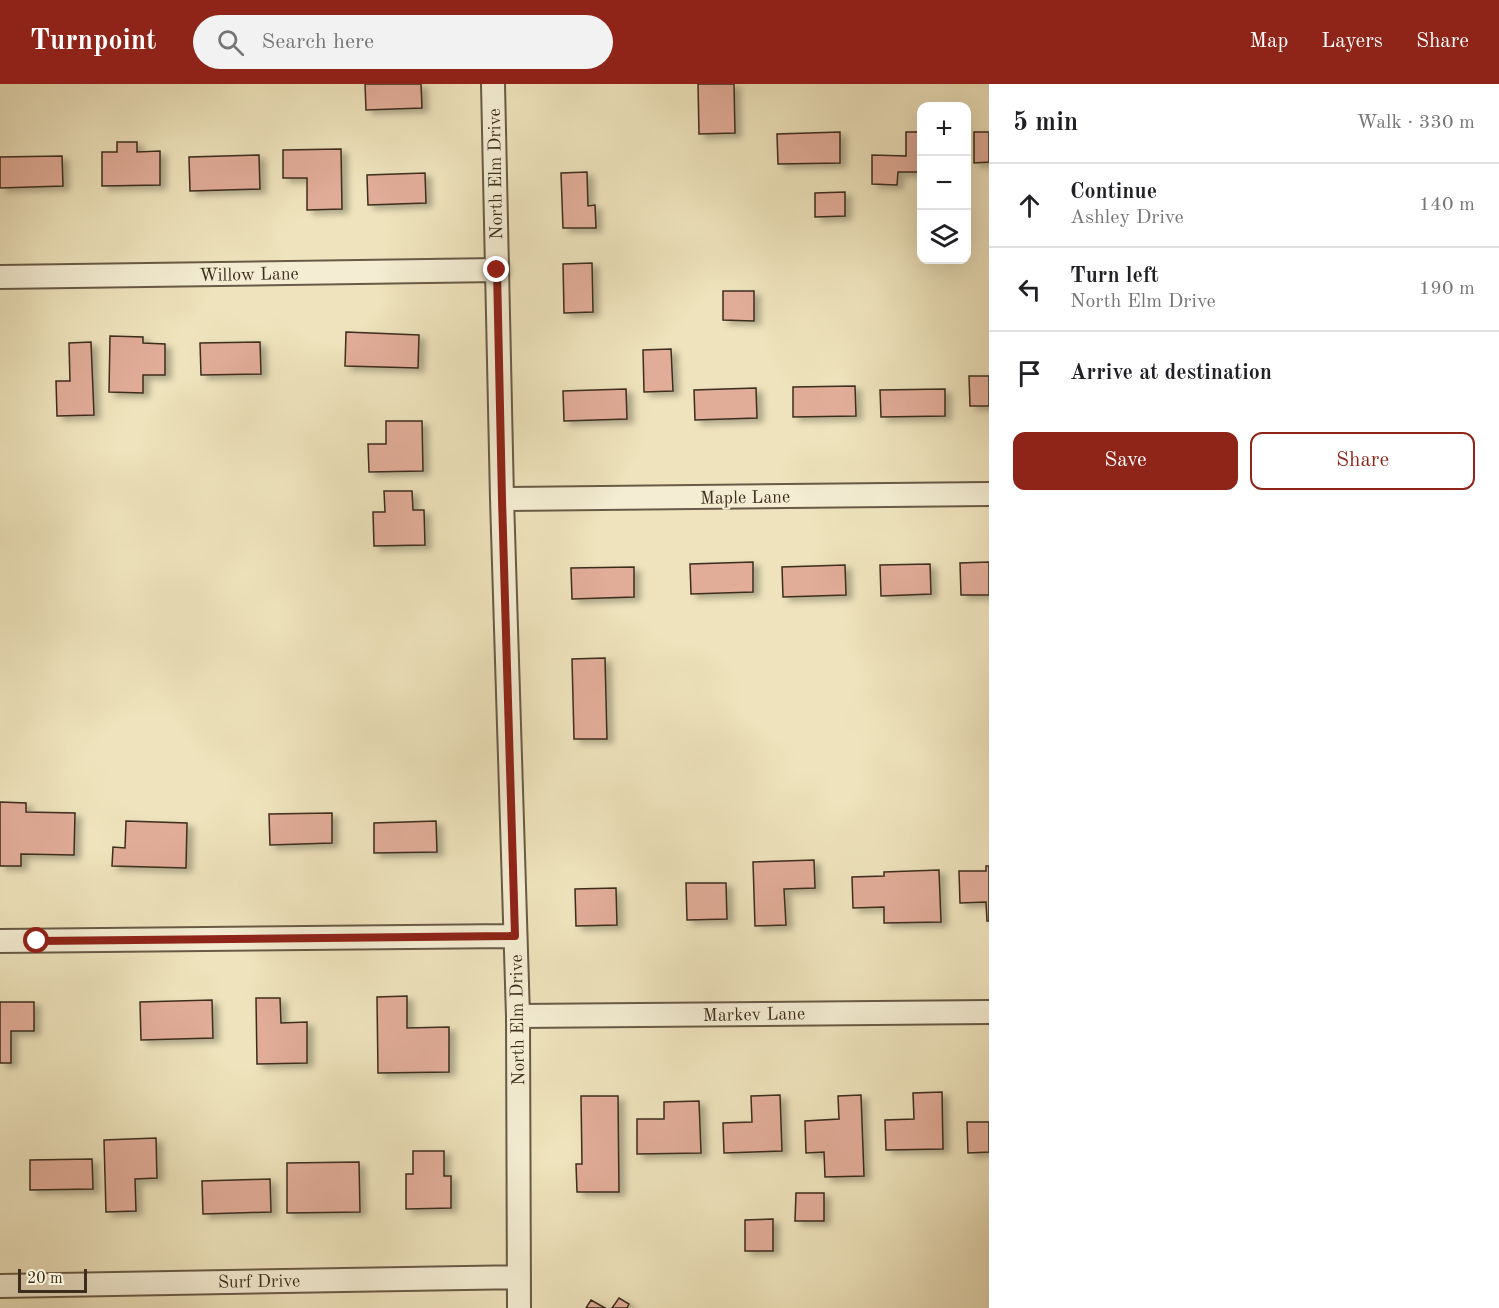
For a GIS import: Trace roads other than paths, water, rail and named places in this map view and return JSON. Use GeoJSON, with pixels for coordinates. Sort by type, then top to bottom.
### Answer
{"type":"FeatureCollection","features":[{"type":"Feature","properties":{"kind":"street","name":"North Elm Drive"},"geometry":{"type":"LineString","coordinates":[[493,84],[502,499],[519,1016],[519,1308]]}},
{"type":"Feature","properties":{"kind":"street","name":"Willow Lane"},"geometry":{"type":"LineString","coordinates":[[0,277],[497,270]]}},
{"type":"Feature","properties":{"kind":"street","name":"Maple Lane"},"geometry":{"type":"LineString","coordinates":[[502,499],[989,494]]}},
{"type":"Feature","properties":{"kind":"street"},"geometry":{"type":"LineString","coordinates":[[0,941],[515,936]]}},
{"type":"Feature","properties":{"kind":"street","name":"Markev Lane"},"geometry":{"type":"LineString","coordinates":[[519,1016],[989,1012]]}},
{"type":"Feature","properties":{"kind":"street","name":"Surf Drive"},"geometry":{"type":"LineString","coordinates":[[0,1286],[519,1277]]}}]}
